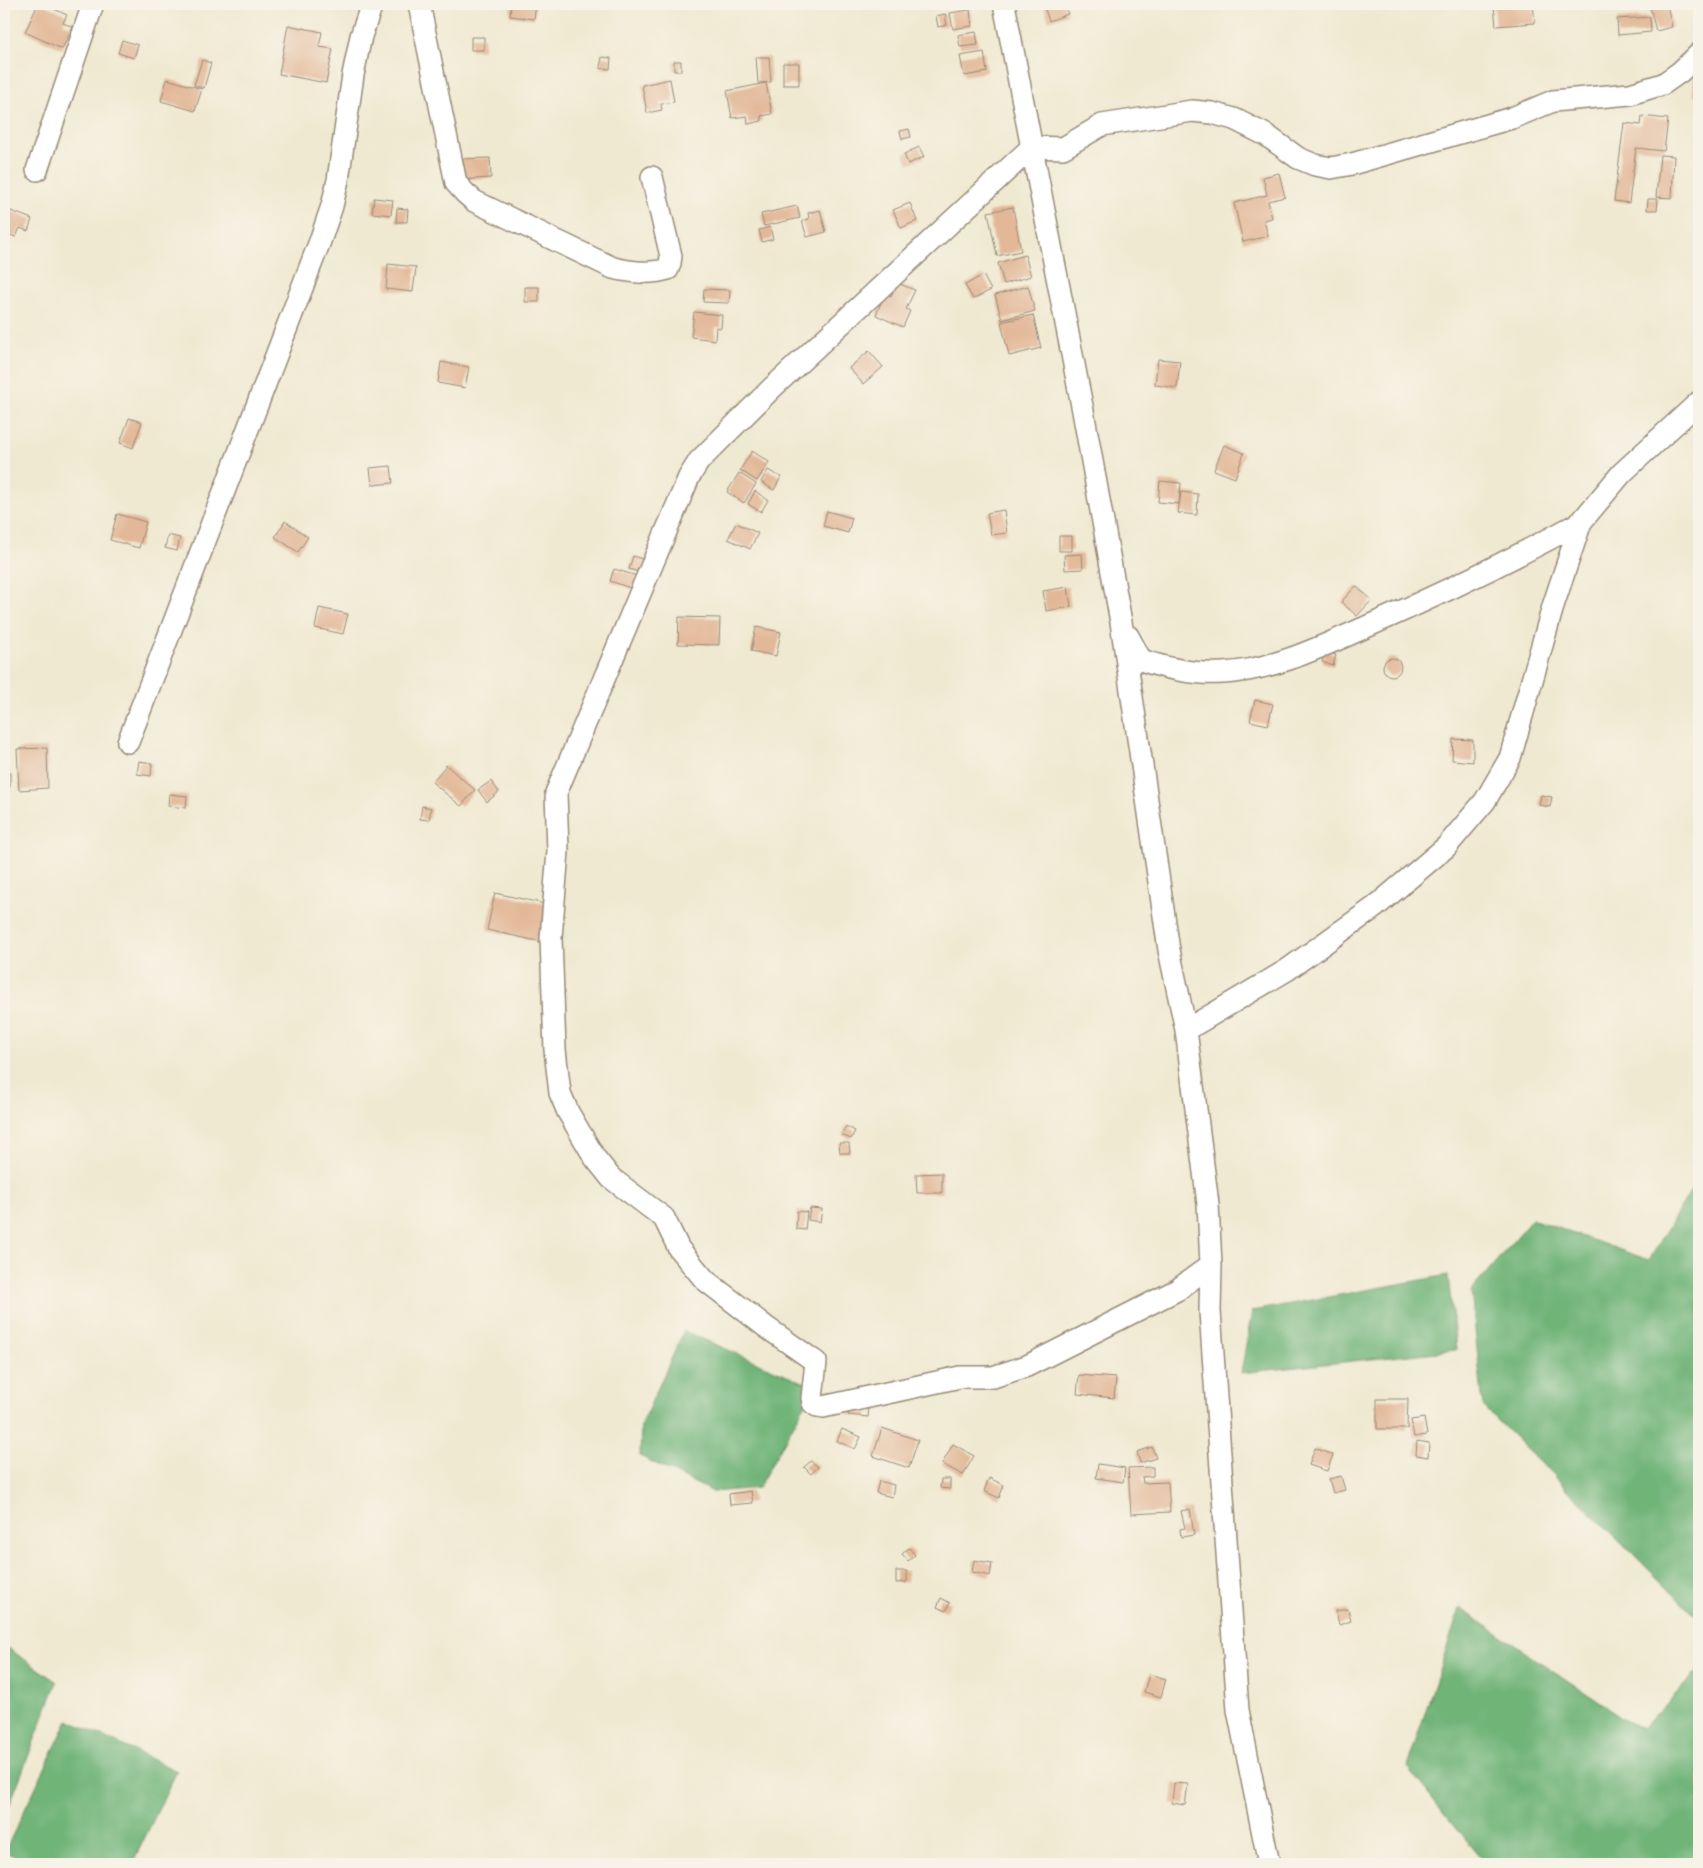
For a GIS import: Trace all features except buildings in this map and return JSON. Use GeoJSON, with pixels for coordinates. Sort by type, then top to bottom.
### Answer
{"type":"FeatureCollection","features":[{"type":"Feature","properties":{"kind":"street"},"geometry":{"type":"LineString","coordinates":[[37,170],[93,4]]}},
{"type":"Feature","properties":{"kind":"street"},"geometry":{"type":"LineString","coordinates":[[128,742],[332,206],[338,180],[361,36],[372,4]]}},
{"type":"Feature","properties":{"kind":"street"},"geometry":{"type":"LineString","coordinates":[[419,4],[456,183],[474,201],[614,268],[660,271],[668,269],[670,256],[652,177]]}},
{"type":"Feature","properties":{"kind":"street"},"geometry":{"type":"LineString","coordinates":[[1004,4],[1083,411],[1121,622],[1168,950],[1186,1030],[1208,1204],[1211,1265],[1210,1311],[1238,1710],[1269,1864]]}},
{"type":"Feature","properties":{"kind":"street"},"geometry":{"type":"LineString","coordinates":[[1211,1265],[1177,1290],[1027,1366],[993,1377],[960,1377],[816,1406],[812,1398],[816,1362],[766,1327],[705,1280],[679,1249],[664,1218],[611,1178],[595,1158],[568,1112],[560,1093],[555,1050],[551,938],[558,851],[556,793],[689,477],[699,461],[772,388],[1032,147],[1062,148],[1102,125],[1192,111],[1212,113],[1234,119],[1266,135],[1298,158],[1315,165],[1331,168],[1352,164],[1512,118],[1553,101],[1630,94],[1663,84],[1680,72],[1699,54]]}},
{"type":"Feature","properties":{"kind":"street"},"geometry":{"type":"LineString","coordinates":[[1121,622],[1141,660],[1195,674],[1224,673],[1262,667],[1327,644],[1396,614],[1537,546],[1581,522],[1622,473],[1699,402]]}},
{"type":"Feature","properties":{"kind":"street"},"geometry":{"type":"LineString","coordinates":[[1186,1030],[1287,970],[1375,907],[1446,847],[1484,801],[1510,758],[1554,603],[1581,522]]}},
{"type":"Feature","properties":{"kind":"green space"},"geometry":{"type":"Polygon","coordinates":[[[1699,1177],[1699,1619],[1483,1406],[1471,1291],[1532,1219],[1649,1260],[1699,1177]]]}},
{"type":"Feature","properties":{"kind":"green space"},"geometry":{"type":"Polygon","coordinates":[[[1448,1275],[1456,1350],[1241,1373],[1252,1311],[1448,1275]]]}},
{"type":"Feature","properties":{"kind":"green space"},"geometry":{"type":"Polygon","coordinates":[[[684,1331],[815,1387],[758,1488],[713,1492],[640,1456],[641,1425],[684,1331]]]}},
{"type":"Feature","properties":{"kind":"green space"},"geometry":{"type":"Polygon","coordinates":[[[1460,1608],[1641,1730],[1699,1670],[1699,1864],[1485,1864],[1407,1767],[1460,1608]]]}},
{"type":"Feature","properties":{"kind":"green space"},"geometry":{"type":"Polygon","coordinates":[[[8,1648],[57,1682],[4,1819],[4,1656],[8,1648]]]}},
{"type":"Feature","properties":{"kind":"green space"},"geometry":{"type":"Polygon","coordinates":[[[68,1720],[177,1771],[132,1864],[50,1864],[4,1853],[68,1720]]]}}]}
